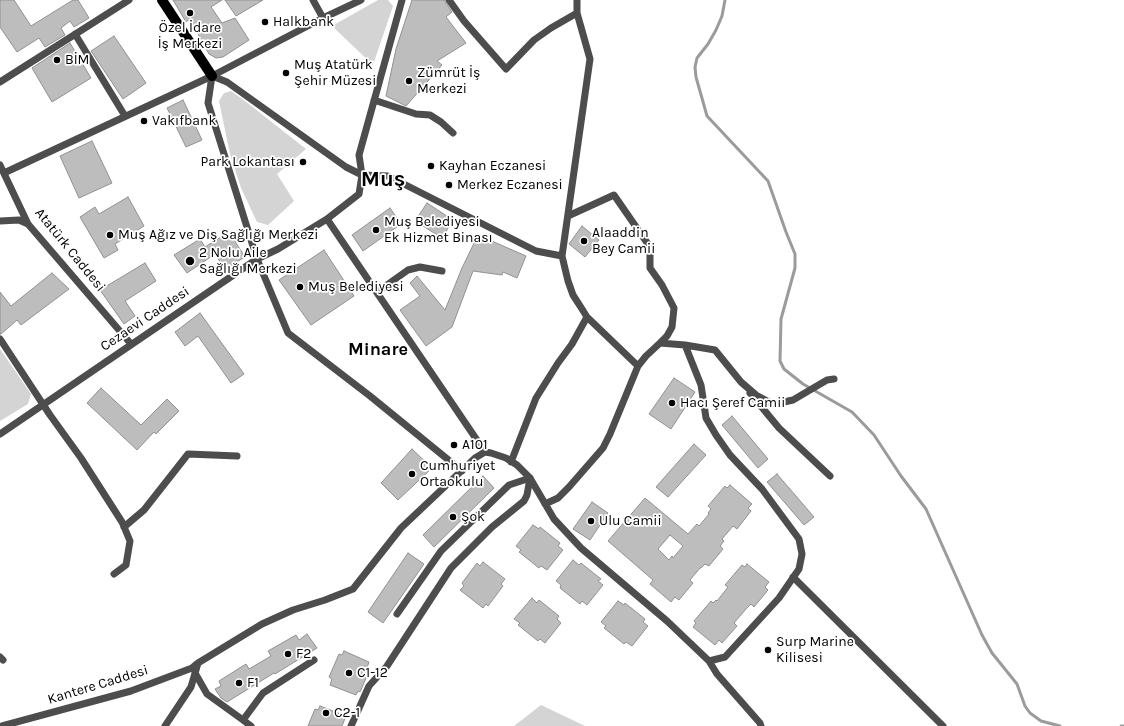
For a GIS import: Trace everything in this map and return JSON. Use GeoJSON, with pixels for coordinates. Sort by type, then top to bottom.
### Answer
{"type":"FeatureCollection","features":[{"type":"Feature","properties":{"kind":"main road"},"geometry":{"type":"LineString","coordinates":[[162,0],[212,76]]}},
{"type":"Feature","properties":{"kind":"street"},"geometry":{"type":"LineString","coordinates":[[0,82],[129,0]]}},
{"type":"Feature","properties":{"kind":"street"},"geometry":{"type":"LineString","coordinates":[[313,0],[323,18]]}},
{"type":"Feature","properties":{"kind":"street"},"geometry":{"type":"LineString","coordinates":[[4,173],[212,76],[323,18],[361,0]]}},
{"type":"Feature","properties":{"kind":"street","name":"Cezaevi Caddesi"},"geometry":{"type":"LineString","coordinates":[[0,434],[257,259],[327,219],[359,194],[362,175],[359,155],[402,0]]}},
{"type":"Feature","properties":{"kind":"street"},"geometry":{"type":"LineString","coordinates":[[449,0],[464,21],[506,69],[534,40],[577,13]]}},
{"type":"Feature","properties":{"kind":"street"},"geometry":{"type":"LineString","coordinates":[[577,0],[577,13],[590,59],[562,256],[573,295],[588,317],[638,366]]}},
{"type":"Feature","properties":{"kind":"street"},"geometry":{"type":"LineString","coordinates":[[75,34],[125,116]]}},
{"type":"Feature","properties":{"kind":"street"},"geometry":{"type":"LineString","coordinates":[[212,76],[227,82],[346,167],[362,175],[388,176],[536,251],[562,256]]}},
{"type":"Feature","properties":{"kind":"street"},"geometry":{"type":"LineString","coordinates":[[212,76],[208,103],[257,259],[288,333],[370,396],[462,471]]}},
{"type":"Feature","properties":{"kind":"street"},"geometry":{"type":"LineString","coordinates":[[374,100],[416,114],[430,115],[441,122],[453,133]]}},
{"type":"Feature","properties":{"kind":"street","name":"Atatürk Caddesi"},"geometry":{"type":"LineString","coordinates":[[0,165],[28,224],[131,344]]}},
{"type":"Feature","properties":{"kind":"street"},"geometry":{"type":"LineString","coordinates":[[545,504],[558,498],[603,448],[638,366],[667,336],[672,327],[674,308],[662,285],[650,268],[650,247],[614,195],[568,216]]}},
{"type":"Feature","properties":{"kind":"street"},"geometry":{"type":"LineString","coordinates":[[327,219],[485,452],[491,453],[517,465],[530,478],[554,519],[581,548],[668,621],[709,661],[717,674],[761,726]]}},
{"type":"Feature","properties":{"kind":"street"},"geometry":{"type":"LineString","coordinates":[[0,221],[19,220],[28,224]]}},
{"type":"Feature","properties":{"kind":"street"},"geometry":{"type":"LineString","coordinates":[[376,292],[408,270],[420,267],[442,272]]}},
{"type":"Feature","properties":{"kind":"street"},"geometry":{"type":"LineString","coordinates":[[511,462],[536,398],[588,317]]}},
{"type":"Feature","properties":{"kind":"street"},"geometry":{"type":"LineString","coordinates":[[0,339],[43,405],[81,458],[124,527],[130,541],[126,565],[114,574]]}},
{"type":"Feature","properties":{"kind":"street"},"geometry":{"type":"LineString","coordinates":[[660,343],[715,350],[779,428],[830,476]]}},
{"type":"Feature","properties":{"kind":"street"},"geometry":{"type":"LineString","coordinates":[[685,345],[701,385],[706,418],[716,436],[730,456],[762,489],[798,539],[802,554],[799,569],[779,598],[725,657],[709,661]]}},
{"type":"Feature","properties":{"kind":"street"},"geometry":{"type":"LineString","coordinates":[[741,382],[756,396],[775,404],[793,400],[830,379]]}},
{"type":"Feature","properties":{"kind":"street","name":"Kantere Caddesi"},"geometry":{"type":"LineString","coordinates":[[2,726],[131,691],[192,668],[262,624],[293,610],[354,589],[401,528],[475,458],[485,452]]}},
{"type":"Feature","properties":{"kind":"street"},"geometry":{"type":"LineString","coordinates":[[124,527],[144,510],[188,454],[237,456]]}},
{"type":"Feature","properties":{"kind":"street"},"geometry":{"type":"LineString","coordinates":[[397,614],[441,551],[509,485],[530,478]]}},
{"type":"Feature","properties":{"kind":"street"},"geometry":{"type":"LineString","coordinates":[[351,726],[369,686],[387,666],[451,568],[492,527],[524,501],[528,495],[530,478]]}},
{"type":"Feature","properties":{"kind":"street"},"geometry":{"type":"LineString","coordinates":[[793,578],[943,726]]}},
{"type":"Feature","properties":{"kind":"street"},"geometry":{"type":"LineString","coordinates":[[243,720],[262,693],[314,660]]}},
{"type":"Feature","properties":{"kind":"street"},"geometry":{"type":"LineString","coordinates":[[165,726],[192,688],[198,663]]}},
{"type":"Feature","properties":{"kind":"street"},"geometry":{"type":"LineString","coordinates":[[195,673],[207,694],[251,726]]}},
{"type":"Feature","properties":{"kind":"shaded area"},"geometry":{"type":"Polygon","coordinates":[[[378,0],[388,0],[393,6],[373,65],[332,26],[378,0]]]}},
{"type":"Feature","properties":{"kind":"shaded area"},"geometry":{"type":"Polygon","coordinates":[[[231,91],[306,149],[277,174],[294,201],[268,225],[257,222],[241,188],[230,154],[219,101],[224,93],[231,91]]]}},
{"type":"Feature","properties":{"kind":"shaded area"},"geometry":{"type":"Polygon","coordinates":[[[0,349],[31,394],[28,404],[0,421],[0,349]]]}},
{"type":"Feature","properties":{"kind":"shaded area"},"geometry":{"type":"Polygon","coordinates":[[[541,705],[585,726],[514,726],[541,705]]]}},
{"type":"Feature","properties":{"kind":"building"},"geometry":{"type":"Polygon","coordinates":[[[0,0],[14,0],[31,26],[73,0],[78,0],[89,18],[74,27],[70,21],[61,28],[65,35],[45,47],[39,38],[17,52],[0,27],[0,0]]]}},
{"type":"Feature","properties":{"kind":"building"},"geometry":{"type":"Polygon","coordinates":[[[173,0],[222,0],[211,7],[222,23],[235,18],[249,40],[223,57],[216,58],[209,54],[190,19],[186,22],[173,0]]]}},
{"type":"Feature","properties":{"kind":"building","name":"Özel İdare İş Merkezi"},"geometry":{"type":"Polygon","coordinates":[[[225,0],[263,0],[236,16],[225,0]]]}},
{"type":"Feature","properties":{"kind":"building"},"geometry":{"type":"Polygon","coordinates":[[[412,0],[444,0],[452,12],[446,17],[466,43],[437,61],[442,65],[406,106],[386,96],[396,49],[412,0]]]}},
{"type":"Feature","properties":{"kind":"building"},"geometry":{"type":"Polygon","coordinates":[[[114,36],[146,83],[123,99],[91,51],[114,36]]]}},
{"type":"Feature","properties":{"kind":"building"},"geometry":{"type":"Polygon","coordinates":[[[70,43],[91,78],[52,102],[32,68],[70,43]]]}},
{"type":"Feature","properties":{"kind":"building"},"geometry":{"type":"Polygon","coordinates":[[[183,100],[202,140],[186,147],[167,108],[183,100]]]}},
{"type":"Feature","properties":{"kind":"building"},"geometry":{"type":"Polygon","coordinates":[[[92,141],[112,183],[79,198],[60,156],[92,141]]]}},
{"type":"Feature","properties":{"kind":"building","name":"Muş Ağız ve Diş Sağlığı Merkezi"},"geometry":{"type":"Polygon","coordinates":[[[128,197],[144,226],[115,244],[118,250],[104,258],[80,217],[95,207],[99,214],[128,197]]]}},
{"type":"Feature","properties":{"kind":"building"},"geometry":{"type":"Polygon","coordinates":[[[427,203],[453,220],[442,238],[415,221],[427,203]]]}},
{"type":"Feature","properties":{"kind":"building","name":"Muş Belediyesi Ek Hizmet Binası"},"geometry":{"type":"Polygon","coordinates":[[[390,208],[401,224],[363,251],[352,235],[390,208]]]}},
{"type":"Feature","properties":{"kind":"building","name":"Alaaddin Bey Camii"},"geometry":{"type":"Polygon","coordinates":[[[582,226],[599,240],[585,257],[569,244],[582,226]]]}},
{"type":"Feature","properties":{"kind":"building"},"geometry":{"type":"Polygon","coordinates":[[[229,232],[245,257],[225,269],[215,254],[187,273],[174,255],[200,239],[205,247],[229,232]]]}},
{"type":"Feature","properties":{"kind":"building"},"geometry":{"type":"Polygon","coordinates":[[[478,235],[526,256],[517,278],[503,272],[502,275],[473,271],[452,327],[426,346],[400,310],[420,296],[410,283],[417,276],[445,310],[462,268],[478,235]]]}},
{"type":"Feature","properties":{"kind":"building","name":"Muş Belediyesi"},"geometry":{"type":"Polygon","coordinates":[[[324,250],[354,296],[311,325],[279,280],[324,250]]]}},
{"type":"Feature","properties":{"kind":"building"},"geometry":{"type":"Polygon","coordinates":[[[145,263],[156,281],[125,301],[135,316],[124,324],[100,290],[145,263]]]}},
{"type":"Feature","properties":{"kind":"building"},"geometry":{"type":"Polygon","coordinates":[[[52,273],[69,289],[21,325],[17,320],[0,334],[0,292],[11,306],[52,273]]]}},
{"type":"Feature","properties":{"kind":"building"},"geometry":{"type":"Polygon","coordinates":[[[200,313],[244,374],[231,383],[198,336],[185,346],[175,332],[200,313]]]}},
{"type":"Feature","properties":{"kind":"building","name":"Hacı Şeref Camii"},"geometry":{"type":"Polygon","coordinates":[[[674,378],[695,392],[671,429],[649,414],[674,378]]]}},
{"type":"Feature","properties":{"kind":"building"},"geometry":{"type":"Polygon","coordinates":[[[101,388],[141,425],[167,399],[179,411],[156,434],[154,432],[137,450],[87,403],[101,388]]]}},
{"type":"Feature","properties":{"kind":"building"},"geometry":{"type":"Polygon","coordinates":[[[732,416],[768,459],[758,468],[722,425],[732,416]]]}},
{"type":"Feature","properties":{"kind":"building"},"geometry":{"type":"Polygon","coordinates":[[[694,444],[706,455],[668,497],[656,487],[694,444]]]}},
{"type":"Feature","properties":{"kind":"building","name":"Cumhuriyet Ortaokulu"},"geometry":{"type":"Polygon","coordinates":[[[412,449],[432,468],[398,500],[381,483],[412,449]]]}},
{"type":"Feature","properties":{"kind":"building"},"geometry":{"type":"Polygon","coordinates":[[[777,474],[814,517],[804,525],[767,482],[777,474]]]}},
{"type":"Feature","properties":{"kind":"building"},"geometry":{"type":"Polygon","coordinates":[[[483,476],[494,488],[434,547],[423,535],[483,476]]]}},
{"type":"Feature","properties":{"kind":"building"},"geometry":{"type":"Polygon","coordinates":[[[730,485],[752,504],[748,508],[751,511],[737,529],[733,526],[722,539],[724,541],[720,546],[723,549],[709,566],[705,564],[700,568],[690,580],[693,583],[679,600],[675,597],[671,602],[650,584],[653,580],[608,541],[645,498],[688,534],[697,524],[699,526],[709,514],[708,513],[711,509],[708,506],[725,486],[727,488],[730,485]],[[670,535],[658,549],[669,560],[672,556],[673,558],[683,546],[670,535]]]}},
{"type":"Feature","properties":{"kind":"building","name":"Ulu Camii"},"geometry":{"type":"Polygon","coordinates":[[[592,502],[608,513],[590,540],[573,529],[592,502]]]}},
{"type":"Feature","properties":{"kind":"building"},"geometry":{"type":"Polygon","coordinates":[[[533,525],[539,529],[540,527],[560,543],[558,546],[563,550],[547,570],[541,566],[539,568],[519,552],[521,550],[516,546],[533,525]]]}},
{"type":"Feature","properties":{"kind":"building"},"geometry":{"type":"Polygon","coordinates":[[[408,553],[424,564],[383,623],[368,612],[408,553]]]}},
{"type":"Feature","properties":{"kind":"building"},"geometry":{"type":"Polygon","coordinates":[[[573,560],[579,565],[581,563],[601,579],[598,581],[603,585],[587,605],[582,601],[580,604],[560,588],[561,585],[556,581],[573,560]]]}},
{"type":"Feature","properties":{"kind":"building"},"geometry":{"type":"Polygon","coordinates":[[[483,562],[505,579],[501,584],[503,586],[488,606],[486,604],[483,608],[460,590],[464,586],[462,583],[477,563],[480,566],[483,562]]]}},
{"type":"Feature","properties":{"kind":"building"},"geometry":{"type":"Polygon","coordinates":[[[747,564],[769,582],[765,587],[768,590],[754,607],[751,604],[746,609],[734,623],[737,626],[722,643],[719,640],[715,645],[693,627],[696,623],[694,621],[711,601],[713,603],[716,600],[717,601],[728,587],[725,585],[742,565],[745,567],[747,564]]]}},
{"type":"Feature","properties":{"kind":"building"},"geometry":{"type":"Polygon","coordinates":[[[532,598],[537,603],[539,600],[559,616],[557,619],[561,623],[545,643],[540,639],[538,641],[518,625],[520,623],[514,619],[532,598]]]}},
{"type":"Feature","properties":{"kind":"building"},"geometry":{"type":"Polygon","coordinates":[[[618,601],[624,605],[625,603],[645,619],[643,622],[648,626],[632,646],[626,642],[624,644],[604,628],[606,626],[601,622],[618,601]]]}},
{"type":"Feature","properties":{"kind":"building"},"geometry":{"type":"Polygon","coordinates":[[[307,634],[317,648],[227,702],[221,698],[215,689],[221,686],[219,681],[246,664],[249,669],[271,656],[268,651],[296,635],[299,640],[307,634]]]}},
{"type":"Feature","properties":{"kind":"building","name":"C1-12"},"geometry":{"type":"Polygon","coordinates":[[[344,651],[369,662],[367,668],[370,669],[360,692],[358,691],[356,695],[330,685],[332,679],[329,677],[339,654],[342,655],[344,651]]]}},
{"type":"Feature","properties":{"kind":"building","name":"C2-1"},"geometry":{"type":"Polygon","coordinates":[[[320,706],[346,716],[342,726],[308,726],[315,709],[318,710],[320,706]]]}},
{"type":"Feature","properties":{"kind":"waterway"},"geometry":{"type":"LineString","coordinates":[[725,0],[722,16],[716,30],[708,44],[697,58],[695,67],[696,77],[707,116],[768,181],[795,254],[795,268],[781,319],[780,361],[784,369],[803,384],[852,412],[874,435],[901,476],[926,509],[982,635],[992,653],[1017,684],[1025,706],[1030,713],[1041,721],[1060,726]]}},
{"type":"Feature","properties":{"kind":"place","name":"Özel İdare İş Merkezi"},"geometry":{"type":"Point","coordinates":[190,13]}},
{"type":"Feature","properties":{"kind":"place","name":"Halkbank"},"geometry":{"type":"Point","coordinates":[265,22]}},
{"type":"Feature","properties":{"kind":"place","name":"BİM"},"geometry":{"type":"Point","coordinates":[57,60]}},
{"type":"Feature","properties":{"kind":"place","name":"Muş Atatürk Şehir Müzesi"},"geometry":{"type":"Point","coordinates":[286,73]}},
{"type":"Feature","properties":{"kind":"place","name":"Zümrüt İş Merkezi"},"geometry":{"type":"Point","coordinates":[409,81]}},
{"type":"Feature","properties":{"kind":"place","name":"Vakıfbank"},"geometry":{"type":"Point","coordinates":[144,121]}},
{"type":"Feature","properties":{"kind":"place","name":"Park Lokantası"},"geometry":{"type":"Point","coordinates":[303,162]}},
{"type":"Feature","properties":{"kind":"place","name":"Kayhan Eczanesi"},"geometry":{"type":"Point","coordinates":[431,166]}},
{"type":"Feature","properties":{"kind":"place","name":"Merkez Eczanesi"},"geometry":{"type":"Point","coordinates":[449,185]}},
{"type":"Feature","properties":{"kind":"place","name":"Muş Belediyesi Ek Hizmet Binası"},"geometry":{"type":"Point","coordinates":[376,230]}},
{"type":"Feature","properties":{"kind":"place","name":"Muş Ağız ve Diş Sağlığı Merkezi"},"geometry":{"type":"Point","coordinates":[110,235]}},
{"type":"Feature","properties":{"kind":"place","name":"Alaaddin Bey Camii"},"geometry":{"type":"Point","coordinates":[584,241]}},
{"type":"Feature","properties":{"kind":"place","name":"2 Nolu Aile Sağlığı Merkezi"},"geometry":{"type":"Point","coordinates":[190,261]}},
{"type":"Feature","properties":{"kind":"place","name":"Muş Belediyesi"},"geometry":{"type":"Point","coordinates":[300,287]}},
{"type":"Feature","properties":{"kind":"place","name":"Hacı Şeref Camii"},"geometry":{"type":"Point","coordinates":[672,403]}},
{"type":"Feature","properties":{"kind":"place","name":"A101"},"geometry":{"type":"Point","coordinates":[454,445]}},
{"type":"Feature","properties":{"kind":"place","name":"Cumhuriyet Ortaokulu"},"geometry":{"type":"Point","coordinates":[412,474]}},
{"type":"Feature","properties":{"kind":"place","name":"Şok"},"geometry":{"type":"Point","coordinates":[453,517]}},
{"type":"Feature","properties":{"kind":"place","name":"Ulu Camii"},"geometry":{"type":"Point","coordinates":[591,521]}},
{"type":"Feature","properties":{"kind":"place","name":"Surp Marine Kilisesi"},"geometry":{"type":"Point","coordinates":[768,650]}},
{"type":"Feature","properties":{"kind":"place","name":"F2"},"geometry":{"type":"Point","coordinates":[288,654]}},
{"type":"Feature","properties":{"kind":"place","name":"C1-12"},"geometry":{"type":"Point","coordinates":[349,673]}},
{"type":"Feature","properties":{"kind":"place","name":"F1"},"geometry":{"type":"Point","coordinates":[239,683]}},
{"type":"Feature","properties":{"kind":"place","name":"C2-1"},"geometry":{"type":"Point","coordinates":[326,713]}},
{"type":"Feature","properties":{"kind":"district","name":"Muş"},"geometry":{"type":"Point","coordinates":[383,180]}},
{"type":"Feature","properties":{"kind":"district","name":"Minare"},"geometry":{"type":"Point","coordinates":[378,350]}}]}
